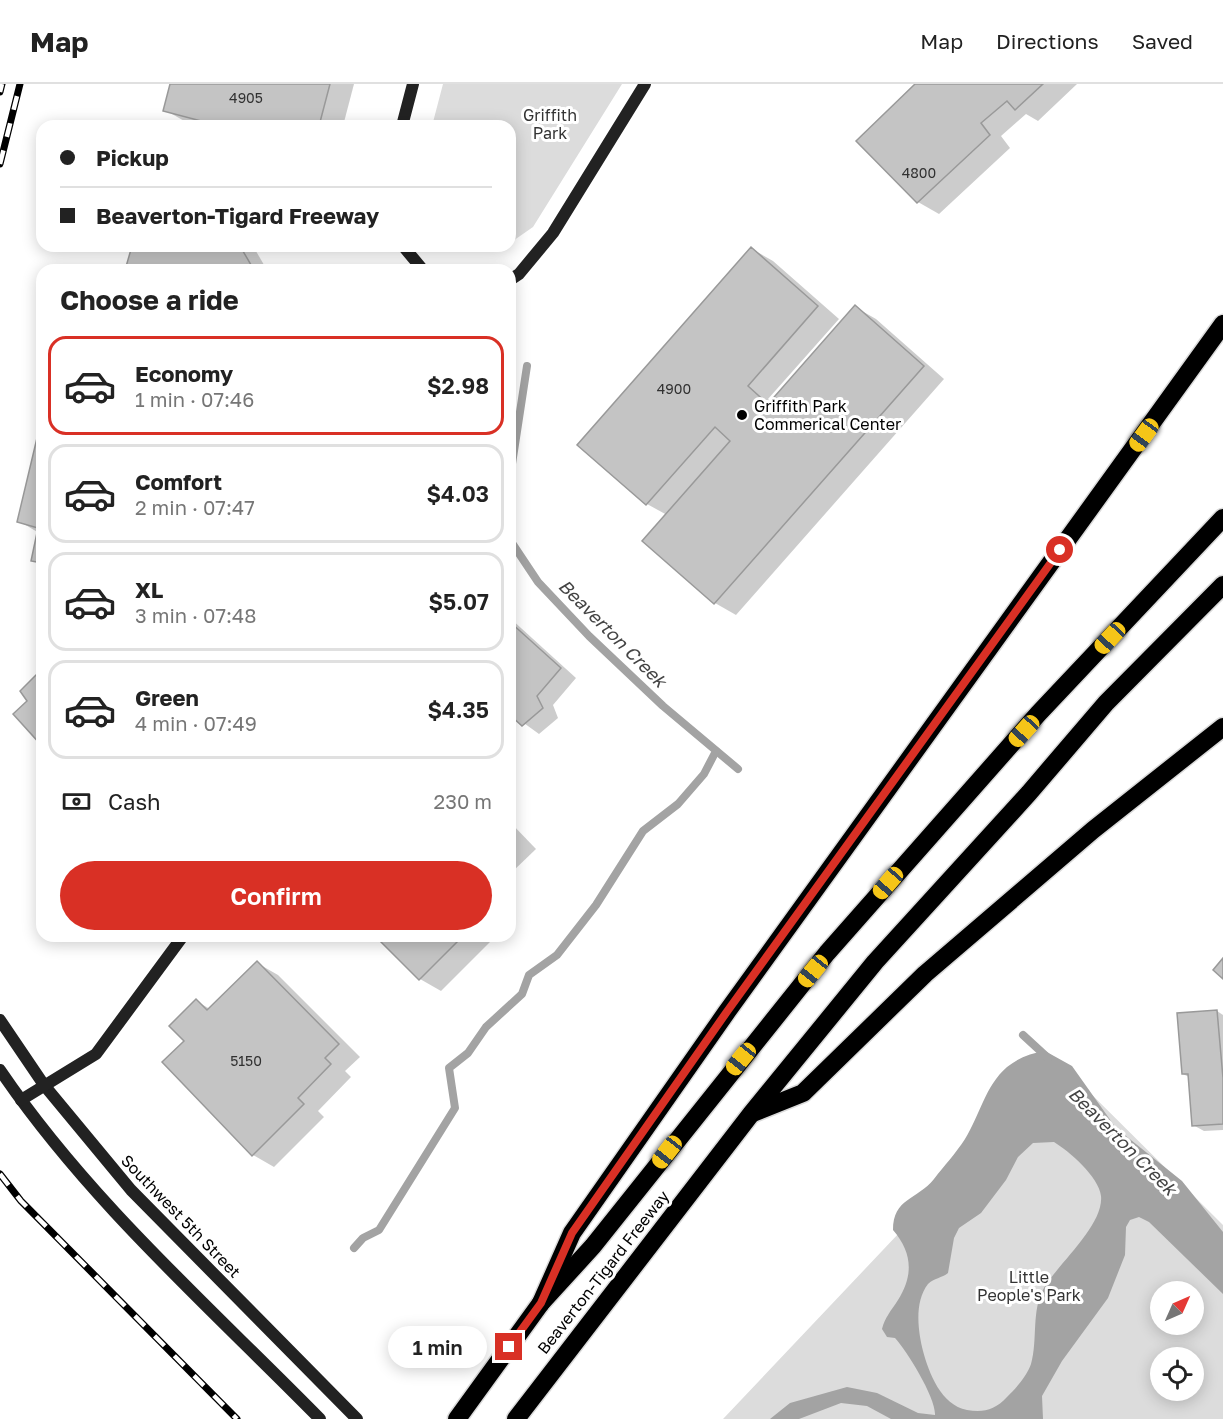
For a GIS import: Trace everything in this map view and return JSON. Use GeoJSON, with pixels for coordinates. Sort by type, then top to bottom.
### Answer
{"type":"FeatureCollection","features":[{"type":"Feature","properties":{"kind":"highway"},"geometry":{"type":"LineString","coordinates":[[541,1303],[572,1233],[726,1013],[1223,324]]}},
{"type":"Feature","properties":{"kind":"highway","name":"Beaverton-Tigard Freeway"},"geometry":{"type":"LineString","coordinates":[[457,1419],[541,1303],[593,1246],[827,953],[1030,723],[1223,519]]}},
{"type":"Feature","properties":{"kind":"highway","name":"Beaverton-Tigard Freeway"},"geometry":{"type":"LineString","coordinates":[[516,1419],[751,1114],[875,962],[1029,793],[1106,703],[1223,585]]}},
{"type":"Feature","properties":{"kind":"highway"},"geometry":{"type":"LineString","coordinates":[[751,1114],[803,1093],[925,974],[1093,830],[1223,727]]}},
{"type":"Feature","properties":{"kind":"street"},"geometry":{"type":"LineString","coordinates":[[404,120],[413,84]]}},
{"type":"Feature","properties":{"kind":"street"},"geometry":{"type":"LineString","coordinates":[[516,276],[553,233],[645,84]]}},
{"type":"Feature","properties":{"kind":"street"},"geometry":{"type":"LineString","coordinates":[[408,252],[418,264]]}},
{"type":"Feature","properties":{"kind":"street"},"geometry":{"type":"LineString","coordinates":[[21,1100],[96,1054],[179,942]]}},
{"type":"Feature","properties":{"kind":"street","name":"Southwest 5th Street"},"geometry":{"type":"LineString","coordinates":[[0,1020],[44,1085],[131,1190],[357,1419]]}},
{"type":"Feature","properties":{"kind":"street"},"geometry":{"type":"LineString","coordinates":[[0,1070],[52,1143],[108,1207],[320,1419]]}},
{"type":"Feature","properties":{"kind":"green space","name":"Griffith Park"},"geometry":{"type":"Polygon","coordinates":[[[443,84],[622,84],[533,227],[516,239],[516,120],[434,120],[443,84]]]}},
{"type":"Feature","properties":{"kind":"green space","name":"Little People's Park"},"geometry":{"type":"Polygon","coordinates":[[[1060,1063],[1223,1225],[1223,1419],[723,1419],[1060,1063]]]}},
{"type":"Feature","properties":{"kind":"water"},"geometry":{"type":"Polygon","coordinates":[[[1045,1051],[1072,1066],[1116,1128],[1182,1181],[1223,1232],[1223,1294],[1149,1222],[1139,1217],[1130,1220],[1126,1227],[1125,1255],[1108,1298],[1062,1361],[1042,1396],[1043,1419],[891,1419],[867,1406],[841,1403],[799,1419],[770,1419],[790,1403],[847,1387],[877,1393],[918,1413],[935,1415],[931,1398],[913,1364],[895,1338],[887,1337],[882,1329],[907,1282],[909,1264],[904,1247],[893,1230],[894,1219],[901,1205],[934,1179],[961,1144],[999,1075],[1016,1061],[1045,1051]],[[1054,1142],[1033,1143],[1018,1157],[1006,1180],[981,1213],[959,1228],[954,1238],[948,1273],[930,1282],[924,1291],[918,1317],[923,1351],[937,1387],[950,1402],[958,1407],[967,1410],[989,1410],[1007,1397],[1024,1377],[1031,1364],[1037,1306],[1044,1288],[1088,1232],[1100,1207],[1101,1196],[1095,1181],[1075,1158],[1054,1142]]]}},
{"type":"Feature","properties":{"kind":"building"},"geometry":{"type":"Polygon","coordinates":[[[170,84],[330,84],[321,120],[197,120],[163,111],[170,84]]]}},
{"type":"Feature","properties":{"kind":"building"},"geometry":{"type":"Polygon","coordinates":[[[915,84],[1043,84],[1015,110],[1007,101],[981,123],[990,135],[917,203],[856,141],[915,84]]]}},
{"type":"Feature","properties":{"kind":"building","name":"Griffith Park Commerical Center"},"geometry":{"type":"Polygon","coordinates":[[[751,247],[818,306],[748,386],[768,404],[855,305],[924,366],[714,604],[642,541],[730,441],[715,427],[646,505],[577,445],[751,247]]]}},
{"type":"Feature","properties":{"kind":"building"},"geometry":{"type":"Polygon","coordinates":[[[130,252],[244,252],[250,264],[127,264],[130,252]]]}},
{"type":"Feature","properties":{"kind":"building"},"geometry":{"type":"Polygon","coordinates":[[[36,442],[36,527],[17,522],[36,442]]]}},
{"type":"Feature","properties":{"kind":"building"},"geometry":{"type":"Polygon","coordinates":[[[36,537],[36,562],[31,561],[36,537]]]}},
{"type":"Feature","properties":{"kind":"building"},"geometry":{"type":"Polygon","coordinates":[[[516,627],[561,668],[537,696],[543,708],[522,726],[516,720],[516,627]]]}},
{"type":"Feature","properties":{"kind":"building"},"geometry":{"type":"Polygon","coordinates":[[[36,675],[36,739],[13,714],[27,701],[20,691],[36,675]]]}},
{"type":"Feature","properties":{"kind":"building"},"geometry":{"type":"Polygon","coordinates":[[[381,942],[457,942],[419,980],[381,942]]]}},
{"type":"Feature","properties":{"kind":"building"},"geometry":{"type":"Polygon","coordinates":[[[1223,958],[1223,979],[1213,970],[1223,958]]]}},
{"type":"Feature","properties":{"kind":"building"},"geometry":{"type":"Polygon","coordinates":[[[257,961],[339,1044],[325,1058],[331,1064],[298,1098],[304,1104],[252,1156],[162,1062],[184,1041],[169,1026],[196,999],[207,1010],[257,961]]]}},
{"type":"Feature","properties":{"kind":"building"},"geometry":{"type":"Polygon","coordinates":[[[1217,1010],[1223,1078],[1223,1124],[1192,1126],[1188,1074],[1182,1074],[1177,1013],[1217,1010]]]}},
{"type":"Feature","properties":{"kind":"waterway","name":"Beaverton Creek"},"geometry":{"type":"LineString","coordinates":[[516,438],[527,366]]}},
{"type":"Feature","properties":{"kind":"waterway","name":"Beaverton Creek"},"geometry":{"type":"LineString","coordinates":[[516,549],[538,582],[589,636],[663,706],[738,769]]}},
{"type":"Feature","properties":{"kind":"waterway"},"geometry":{"type":"LineString","coordinates":[[354,1248],[363,1238],[379,1230],[455,1108],[449,1068],[468,1053],[486,1027],[522,994],[529,975],[557,955],[596,905],[643,831],[678,804],[704,774],[716,751]]}},
{"type":"Feature","properties":{"kind":"waterway","name":"Beaverton Creek"},"geometry":{"type":"LineString","coordinates":[[1023,1035],[1048,1058]]}},
{"type":"Feature","properties":{"kind":"railway"},"geometry":{"type":"LineString","coordinates":[[0,92],[2,84]]}},
{"type":"Feature","properties":{"kind":"railway"},"geometry":{"type":"LineString","coordinates":[[0,164],[20,84]]}},
{"type":"Feature","properties":{"kind":"railway"},"geometry":{"type":"LineString","coordinates":[[0,1174],[21,1201],[237,1419]]}},
{"type":"Feature","properties":{"kind":"place","name":"Griffith Park Commerical Center"},"geometry":{"type":"Point","coordinates":[742,415]}},
{"type":"Feature","properties":{"kind":"route"},"geometry":{"type":"LineString","coordinates":[[509,1347],[541,1303],[572,1233],[726,1013],[1060,550]]}}]}
